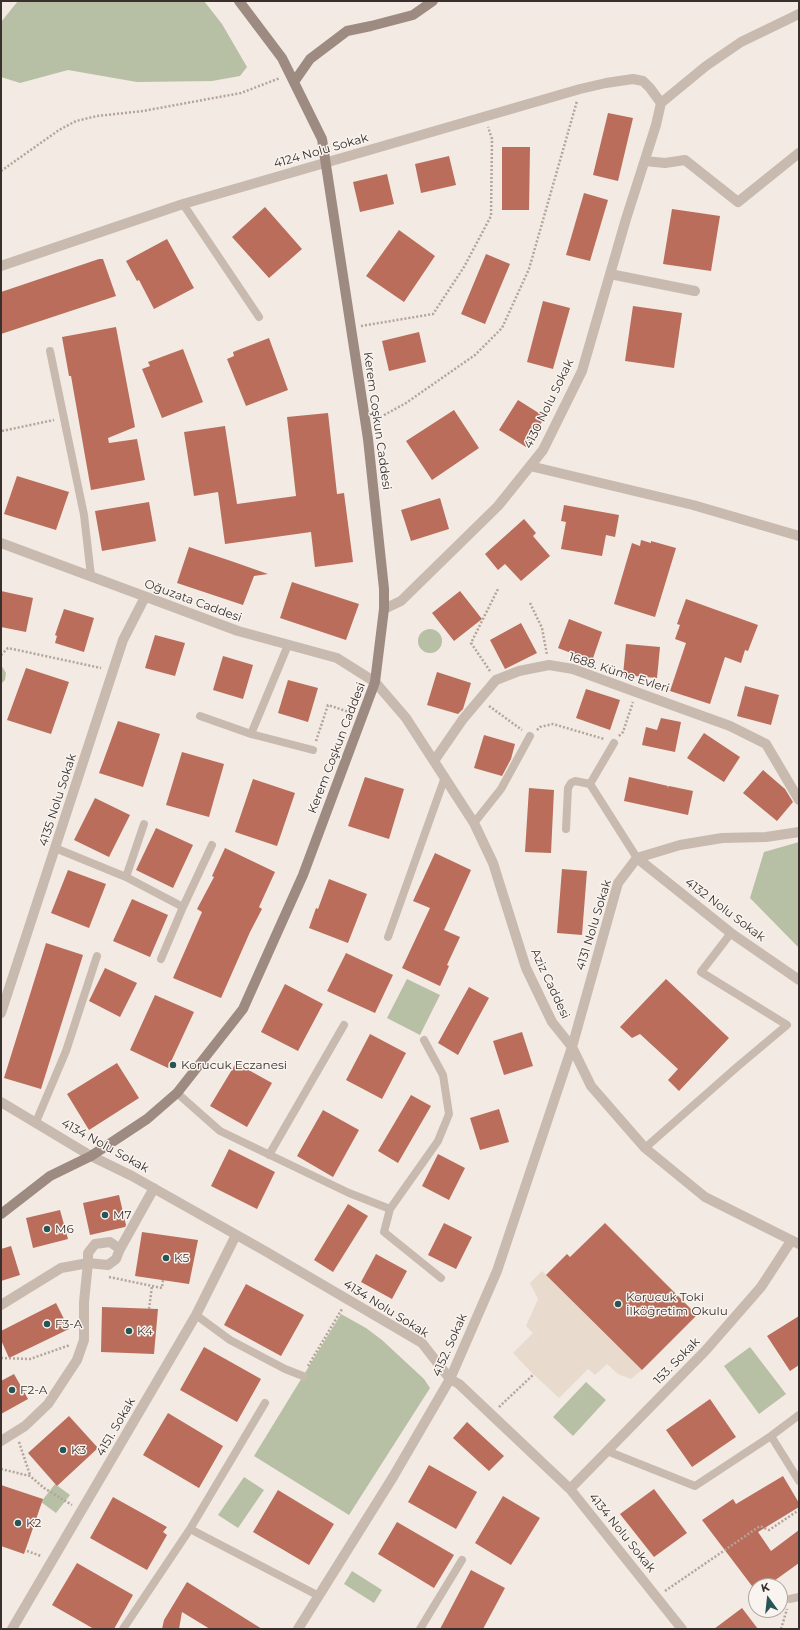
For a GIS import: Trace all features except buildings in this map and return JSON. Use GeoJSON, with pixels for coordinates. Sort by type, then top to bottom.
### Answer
{"type":"FeatureCollection","features":[{"type":"Feature","properties":{"kind":"street","name":"Kerem Coşkun Caddesi"},"geometry":{"type":"LineString","coordinates":[[1,1214],[50,1176],[91,1156],[147,1118],[177,1093],[243,1009],[303,875],[375,682],[384,610],[384,589],[366,425],[322,140],[282,58],[239,1]]}},
{"type":"Feature","properties":{"kind":"street"},"geometry":{"type":"LineString","coordinates":[[291,78],[310,59],[347,31],[413,15],[433,1]]}},
{"type":"Feature","properties":{"kind":"street"},"geometry":{"type":"LineString","coordinates":[[661,103],[706,66],[741,42],[799,14]]}},
{"type":"Feature","properties":{"kind":"street","name":"4124 Nolu Sokak"},"geometry":{"type":"LineString","coordinates":[[1,266],[183,204],[580,89],[633,79],[643,81],[661,103]]}},
{"type":"Feature","properties":{"kind":"street","name":"4130 Nolu Sokak"},"geometry":{"type":"LineString","coordinates":[[384,610],[401,601],[498,506],[543,450],[582,371],[661,103]]}},
{"type":"Feature","properties":{"kind":"street"},"geometry":{"type":"LineString","coordinates":[[645,161],[665,163],[685,160],[738,202],[799,153]]}},
{"type":"Feature","properties":{"kind":"street"},"geometry":{"type":"LineString","coordinates":[[610,274],[695,291]]}},
{"type":"Feature","properties":{"kind":"street"},"geometry":{"type":"LineString","coordinates":[[530,466],[693,506],[799,536]]}},
{"type":"Feature","properties":{"kind":"street","name":"Oğuzata Caddesi"},"geometry":{"type":"LineString","coordinates":[[1,543],[238,631],[337,658],[375,682]]}},
{"type":"Feature","properties":{"kind":"street","name":"4135 Nolu Sokak"},"geometry":{"type":"LineString","coordinates":[[1,1013],[123,640],[145,597]]}},
{"type":"Feature","properties":{"kind":"street","name":"1688. Küme Evleri"},"geometry":{"type":"LineString","coordinates":[[434,761],[478,699],[496,680],[519,671],[548,665],[573,670],[730,726],[766,744],[799,800]]}},
{"type":"Feature","properties":{"kind":"street","name":"Aziz Caddesi"},"geometry":{"type":"LineString","coordinates":[[375,682],[406,718],[445,776],[474,823],[493,863],[526,968],[552,1022],[572,1048],[591,1086],[646,1148],[705,1197],[795,1242]]}},
{"type":"Feature","properties":{"kind":"street"},"geometry":{"type":"LineString","coordinates":[[637,858],[680,845],[722,838],[766,837],[799,832]]}},
{"type":"Feature","properties":{"kind":"street","name":"4132 Nolu Sokak"},"geometry":{"type":"LineString","coordinates":[[637,858],[731,933],[799,980]]}},
{"type":"Feature","properties":{"kind":"street","name":"4131 Nolu Sokak"},"geometry":{"type":"LineString","coordinates":[[572,1048],[618,883],[637,858]]}},
{"type":"Feature","properties":{"kind":"street","name":"4152. Sokak"},"geometry":{"type":"LineString","coordinates":[[298,1629],[393,1477],[450,1379],[496,1271],[572,1048]]}},
{"type":"Feature","properties":{"kind":"street","name":"4134 Nolu Sokak"},"geometry":{"type":"LineString","coordinates":[[1,1102],[91,1156],[154,1188],[422,1343],[450,1379],[459,1384],[570,1489],[682,1629]]}},
{"type":"Feature","properties":{"kind":"street"},"geometry":{"type":"LineString","coordinates":[[1,1306],[61,1268],[88,1263],[108,1265],[116,1259],[154,1188]]}},
{"type":"Feature","properties":{"kind":"street","name":"4151. Sokak"},"geometry":{"type":"LineString","coordinates":[[12,1629],[196,1315],[236,1235]]}},
{"type":"Feature","properties":{"kind":"street"},"geometry":{"type":"LineString","coordinates":[[1,1441],[25,1426],[48,1404],[78,1360],[84,1340],[84,1302],[88,1253],[95,1244],[110,1242],[120,1249]]}},
{"type":"Feature","properties":{"kind":"street","name":"153. Sokak"},"geometry":{"type":"LineString","coordinates":[[570,1489],[721,1332],[761,1286],[795,1242]]}},
{"type":"Feature","properties":{"kind":"lane"},"geometry":{"type":"LineString","coordinates":[[183,204],[259,317]]}},
{"type":"Feature","properties":{"kind":"lane"},"geometry":{"type":"LineString","coordinates":[[50,351],[84,515],[91,576]]}},
{"type":"Feature","properties":{"kind":"lane"},"geometry":{"type":"LineString","coordinates":[[251,734],[288,645]]}},
{"type":"Feature","properties":{"kind":"lane"},"geometry":{"type":"LineString","coordinates":[[200,716],[251,734],[313,750]]}},
{"type":"Feature","properties":{"kind":"lane"},"geometry":{"type":"LineString","coordinates":[[474,823],[501,789],[530,736]]}},
{"type":"Feature","properties":{"kind":"lane"},"geometry":{"type":"LineString","coordinates":[[590,784],[614,742]]}},
{"type":"Feature","properties":{"kind":"lane"},"geometry":{"type":"LineString","coordinates":[[388,937],[445,776]]}},
{"type":"Feature","properties":{"kind":"lane"},"geometry":{"type":"LineString","coordinates":[[566,829],[568,788],[574,781],[590,784],[637,858]]}},
{"type":"Feature","properties":{"kind":"lane"},"geometry":{"type":"LineString","coordinates":[[126,877],[144,824]]}},
{"type":"Feature","properties":{"kind":"lane"},"geometry":{"type":"LineString","coordinates":[[160,959],[212,845]]}},
{"type":"Feature","properties":{"kind":"lane"},"geometry":{"type":"LineString","coordinates":[[55,848],[126,877],[183,907]]}},
{"type":"Feature","properties":{"kind":"lane"},"geometry":{"type":"LineString","coordinates":[[646,1148],[737,1067],[787,1025],[701,972],[731,933]]}},
{"type":"Feature","properties":{"kind":"lane"},"geometry":{"type":"LineString","coordinates":[[36,1122],[66,1051],[97,956]]}},
{"type":"Feature","properties":{"kind":"lane"},"geometry":{"type":"LineString","coordinates":[[269,1155],[344,1025]]}},
{"type":"Feature","properties":{"kind":"lane"},"geometry":{"type":"LineString","coordinates":[[424,1040],[443,1074],[449,1114],[438,1141],[390,1209],[384,1232],[441,1278]]}},
{"type":"Feature","properties":{"kind":"lane"},"geometry":{"type":"LineString","coordinates":[[177,1093],[220,1131],[349,1193],[390,1209]]}},
{"type":"Feature","properties":{"kind":"lane"},"geometry":{"type":"LineString","coordinates":[[196,1315],[230,1340],[285,1369],[302,1376]]}},
{"type":"Feature","properties":{"kind":"lane"},"geometry":{"type":"LineString","coordinates":[[123,1629],[190,1529],[265,1402]]}},
{"type":"Feature","properties":{"kind":"lane"},"geometry":{"type":"LineString","coordinates":[[607,1451],[695,1486],[771,1436],[799,1415]]}},
{"type":"Feature","properties":{"kind":"lane"},"geometry":{"type":"LineString","coordinates":[[771,1436],[799,1481]]}},
{"type":"Feature","properties":{"kind":"lane"},"geometry":{"type":"LineString","coordinates":[[190,1529],[319,1596]]}},
{"type":"Feature","properties":{"kind":"lane"},"geometry":{"type":"LineString","coordinates":[[420,1629],[462,1560]]}},
{"type":"Feature","properties":{"kind":"lane"},"geometry":{"type":"LineString","coordinates":[[790,1599],[799,1597]]}},
{"type":"Feature","properties":{"kind":"path"},"geometry":{"type":"LineString","coordinates":[[1,171],[59,130],[76,122],[97,116],[143,111],[241,93],[291,78]]}},
{"type":"Feature","properties":{"kind":"path"},"geometry":{"type":"LineString","coordinates":[[366,425],[406,403],[469,360],[502,328],[529,269],[580,89]]}},
{"type":"Feature","properties":{"kind":"path"},"geometry":{"type":"LineString","coordinates":[[351,328],[433,314],[464,267],[492,216],[492,139],[485,116]]}},
{"type":"Feature","properties":{"kind":"path"},"geometry":{"type":"LineString","coordinates":[[2,431],[64,417]]}},
{"type":"Feature","properties":{"kind":"path"},"geometry":{"type":"LineString","coordinates":[[496,680],[471,643],[498,589]]}},
{"type":"Feature","properties":{"kind":"path"},"geometry":{"type":"LineString","coordinates":[[530,603],[542,628],[548,665]]}},
{"type":"Feature","properties":{"kind":"path"},"geometry":{"type":"LineString","coordinates":[[1,656],[8,648],[113,670]]}},
{"type":"Feature","properties":{"kind":"path"},"geometry":{"type":"LineString","coordinates":[[478,699],[530,736],[540,727],[552,724],[614,742],[623,732],[636,692]]}},
{"type":"Feature","properties":{"kind":"path"},"geometry":{"type":"LineString","coordinates":[[313,750],[328,705],[362,717]]}},
{"type":"Feature","properties":{"kind":"path"},"geometry":{"type":"LineString","coordinates":[[88,1263],[109,1277],[162,1288],[163,1280]]}},
{"type":"Feature","properties":{"kind":"path"},"geometry":{"type":"LineString","coordinates":[[149,1309],[152,1286]]}},
{"type":"Feature","properties":{"kind":"path"},"geometry":{"type":"LineString","coordinates":[[302,1376],[348,1300]]}},
{"type":"Feature","properties":{"kind":"path"},"geometry":{"type":"LineString","coordinates":[[1,1358],[30,1359],[84,1340]]}},
{"type":"Feature","properties":{"kind":"path"},"geometry":{"type":"LineString","coordinates":[[491,1414],[534,1374]]}},
{"type":"Feature","properties":{"kind":"path"},"geometry":{"type":"LineString","coordinates":[[16,1431],[30,1476]]}},
{"type":"Feature","properties":{"kind":"path"},"geometry":{"type":"LineString","coordinates":[[1,1469],[30,1476],[44,1488],[82,1511]]}},
{"type":"Feature","properties":{"kind":"path"},"geometry":{"type":"LineString","coordinates":[[656,1597],[760,1526],[769,1530],[799,1510]]}},
{"type":"Feature","properties":{"kind":"path"},"geometry":{"type":"LineString","coordinates":[[781,1629],[790,1599]]}},
{"type":"Feature","properties":{"kind":"green space"},"geometry":{"type":"Polygon","coordinates":[[[18,1],[204,1],[222,24],[247,67],[240,76],[212,81],[137,82],[68,70],[20,83],[1,77],[1,22],[18,1]]]}},
{"type":"Feature","properties":{"kind":"green space"},"geometry":{"type":"Polygon","coordinates":[[[430,629],[435,630],[441,636],[441,646],[435,652],[430,653],[425,652],[419,646],[418,641],[419,636],[425,630],[430,629]]]}},
{"type":"Feature","properties":{"kind":"green space"},"geometry":{"type":"Polygon","coordinates":[[[1,665],[6,673],[5,680],[1,684],[1,665]]]}},
{"type":"Feature","properties":{"kind":"green space"},"geometry":{"type":"Polygon","coordinates":[[[799,842],[799,948],[750,898],[764,852],[799,842]]]}},
{"type":"Feature","properties":{"kind":"green space"},"geometry":{"type":"Polygon","coordinates":[[[407,979],[440,995],[420,1035],[387,1018],[407,979]]]}},
{"type":"Feature","properties":{"kind":"green space"},"geometry":{"type":"Polygon","coordinates":[[[341,1314],[366,1328],[382,1340],[424,1379],[430,1388],[349,1515],[254,1456],[341,1314]]]}},
{"type":"Feature","properties":{"kind":"green space"},"geometry":{"type":"Polygon","coordinates":[[[750,1347],[786,1394],[759,1414],[724,1366],[750,1347]]]}},
{"type":"Feature","properties":{"kind":"green space"},"geometry":{"type":"Polygon","coordinates":[[[586,1382],[606,1400],[573,1436],[553,1417],[586,1382]]]}},
{"type":"Feature","properties":{"kind":"green space"},"geometry":{"type":"Polygon","coordinates":[[[244,1477],[264,1490],[238,1528],[218,1515],[244,1477]]]}},
{"type":"Feature","properties":{"kind":"green space"},"geometry":{"type":"Polygon","coordinates":[[[55,1484],[70,1495],[56,1513],[41,1502],[55,1484]]]}},
{"type":"Feature","properties":{"kind":"green space"},"geometry":{"type":"Polygon","coordinates":[[[352,1571],[382,1590],[374,1603],[344,1584],[352,1571]]]}},
{"type":"Feature","properties":{"kind":"shaded area"},"geometry":{"type":"Polygon","coordinates":[[[542,1271],[642,1370],[631,1379],[618,1374],[607,1364],[595,1375],[588,1369],[559,1398],[529,1370],[513,1353],[533,1333],[526,1326],[538,1299],[530,1283],[542,1271]]]}},
{"type":"Feature","properties":{"kind":"place","name":"Korucuk Eczanesi"},"geometry":{"type":"Point","coordinates":[173,1065]}},
{"type":"Feature","properties":{"kind":"place","name":"M7"},"geometry":{"type":"Point","coordinates":[105,1215]}},
{"type":"Feature","properties":{"kind":"place","name":"M6"},"geometry":{"type":"Point","coordinates":[47,1229]}},
{"type":"Feature","properties":{"kind":"place","name":"K5"},"geometry":{"type":"Point","coordinates":[166,1258]}},
{"type":"Feature","properties":{"kind":"place","name":"Korucuk Toki İlköğretim Okulu"},"geometry":{"type":"Point","coordinates":[618,1304]}},
{"type":"Feature","properties":{"kind":"place","name":"F3-A"},"geometry":{"type":"Point","coordinates":[47,1324]}},
{"type":"Feature","properties":{"kind":"place","name":"K4"},"geometry":{"type":"Point","coordinates":[129,1331]}},
{"type":"Feature","properties":{"kind":"place","name":"F2-A"},"geometry":{"type":"Point","coordinates":[12,1390]}},
{"type":"Feature","properties":{"kind":"place","name":"K3"},"geometry":{"type":"Point","coordinates":[63,1450]}},
{"type":"Feature","properties":{"kind":"place","name":"K2"},"geometry":{"type":"Point","coordinates":[18,1523]}}]}
